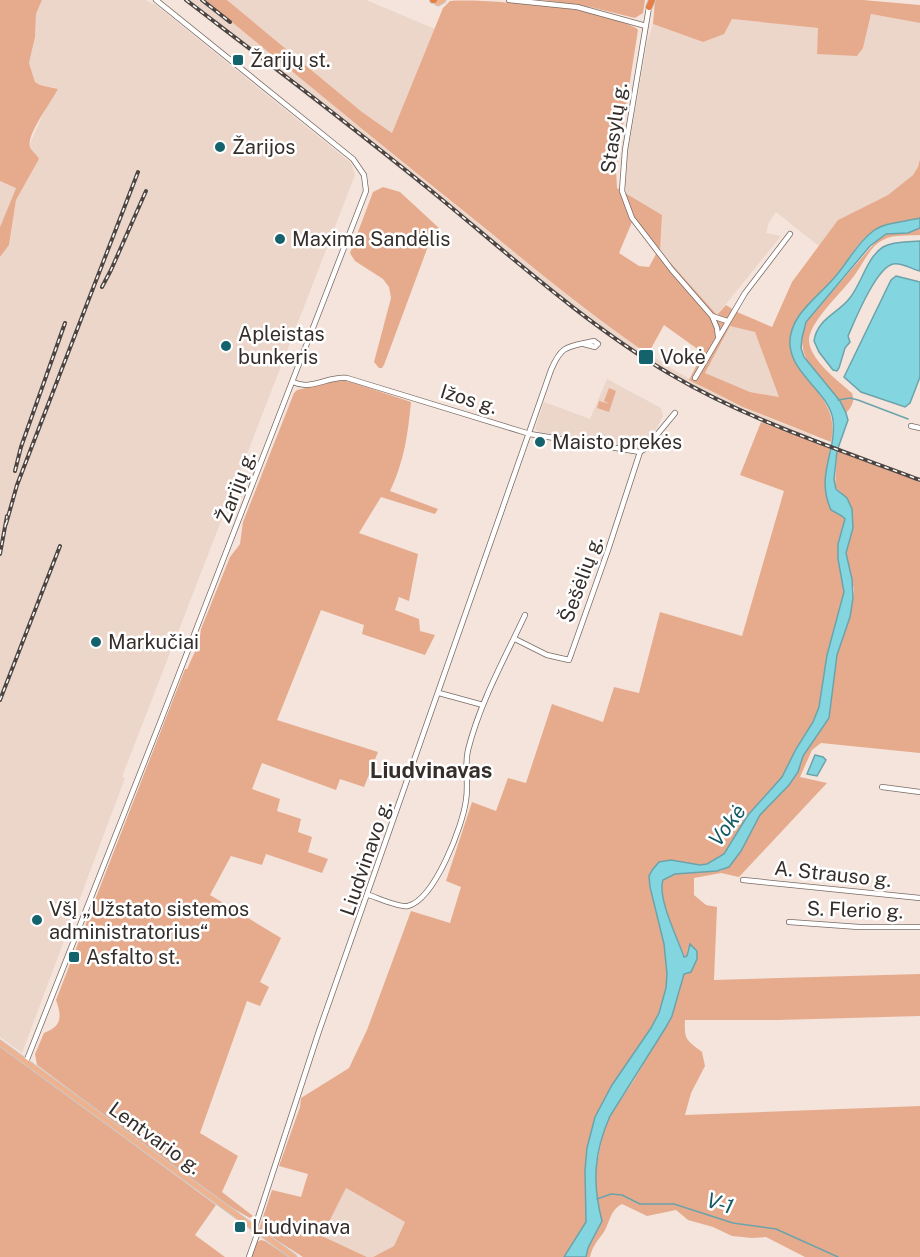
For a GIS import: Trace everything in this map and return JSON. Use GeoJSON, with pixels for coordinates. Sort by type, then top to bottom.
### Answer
{"type":"FeatureCollection","features":[{"type":"Feature","properties":{"kind":"main road"},"geometry":{"type":"LineString","coordinates":[[434,0],[440,3],[443,0]]}},
{"type":"Feature","properties":{"kind":"main road","name":"Lentvario g."},"geometry":{"type":"LineString","coordinates":[[0,1043],[294,1257]]}},
{"type":"Feature","properties":{"kind":"street","name":"Žarijų g."},"geometry":{"type":"LineString","coordinates":[[26,1062],[68,960],[366,191],[364,175],[353,159],[156,0]]}},
{"type":"Feature","properties":{"kind":"street"},"geometry":{"type":"LineString","coordinates":[[443,0],[449,0]]}},
{"type":"Feature","properties":{"kind":"street"},"geometry":{"type":"LineString","coordinates":[[509,0],[577,7],[646,26]]}},
{"type":"Feature","properties":{"kind":"street","name":"Stasylų g."},"geometry":{"type":"LineString","coordinates":[[649,2],[623,169],[622,191],[627,207],[639,229],[712,316]]}},
{"type":"Feature","properties":{"kind":"street"},"geometry":{"type":"LineString","coordinates":[[695,378],[727,321],[757,276],[790,234]]}},
{"type":"Feature","properties":{"kind":"street"},"geometry":{"type":"LineString","coordinates":[[712,316],[727,321]]}},
{"type":"Feature","properties":{"kind":"street"},"geometry":{"type":"LineString","coordinates":[[712,316],[718,337]]}},
{"type":"Feature","properties":{"kind":"street","name":"Liudvinavo g."},"geometry":{"type":"LineString","coordinates":[[249,1257],[319,1031],[559,353],[570,346],[584,344]]}},
{"type":"Feature","properties":{"kind":"street","name":"Ižos g."},"geometry":{"type":"LineString","coordinates":[[293,382],[304,386],[336,378],[347,378],[530,434],[640,452]]}},
{"type":"Feature","properties":{"kind":"street"},"geometry":{"type":"LineString","coordinates":[[640,452],[675,413]]}},
{"type":"Feature","properties":{"kind":"street"},"geometry":{"type":"LineString","coordinates":[[911,426],[920,429]]}},
{"type":"Feature","properties":{"kind":"street","name":"Šešėlių g."},"geometry":{"type":"LineString","coordinates":[[515,639],[547,655],[569,660],[640,452]]}},
{"type":"Feature","properties":{"kind":"street"},"geometry":{"type":"LineString","coordinates":[[369,895],[405,907],[412,904],[428,889],[437,876],[462,821],[467,792],[466,757],[483,705],[525,615]]}},
{"type":"Feature","properties":{"kind":"street"},"geometry":{"type":"LineString","coordinates":[[439,693],[483,705]]}},
{"type":"Feature","properties":{"kind":"street"},"geometry":{"type":"LineString","coordinates":[[882,787],[920,792]]}},
{"type":"Feature","properties":{"kind":"street","name":"A. Strauso g."},"geometry":{"type":"LineString","coordinates":[[743,880],[920,898]]}},
{"type":"Feature","properties":{"kind":"street","name":"S. Flerio g."},"geometry":{"type":"LineString","coordinates":[[789,922],[859,927],[920,927]]}},
{"type":"Feature","properties":{"kind":"shaded area"},"geometry":{"type":"Polygon","coordinates":[[[0,0],[42,0],[36,14],[35,37],[29,63],[35,82],[58,89],[32,135],[30,147],[39,159],[16,200],[9,245],[0,257],[0,227],[16,188],[0,181],[0,0]]]}},
{"type":"Feature","properties":{"kind":"shaded area"},"geometry":{"type":"Polygon","coordinates":[[[42,0],[145,0],[156,5],[351,163],[355,175],[125,769],[122,777],[125,778],[22,1053],[0,1037],[0,257],[9,245],[16,200],[39,159],[31,150],[30,144],[47,105],[57,92],[56,88],[35,82],[29,63],[35,37],[36,14],[42,0]]]}},
{"type":"Feature","properties":{"kind":"shaded area"},"geometry":{"type":"Polygon","coordinates":[[[183,0],[205,0],[414,172],[620,335],[712,392],[812,435],[810,441],[725,405],[645,361],[591,322],[359,136],[183,0]]]}},
{"type":"Feature","properties":{"kind":"shaded area"},"geometry":{"type":"Polygon","coordinates":[[[205,0],[227,0],[362,112],[392,133],[443,8],[450,1],[501,2],[570,9],[604,16],[636,28],[638,30],[616,170],[617,188],[662,215],[660,251],[717,315],[726,305],[772,327],[792,282],[838,220],[888,195],[913,175],[920,159],[920,218],[882,228],[867,236],[834,278],[805,308],[794,325],[790,348],[805,376],[829,410],[833,430],[831,442],[743,407],[689,380],[703,353],[664,325],[648,354],[625,338],[536,270],[205,0]],[[632,222],[619,253],[639,266],[649,267],[656,254],[632,222]],[[730,326],[705,373],[750,392],[779,397],[755,332],[730,326]]]}},
{"type":"Feature","properties":{"kind":"shaded area"},"geometry":{"type":"Polygon","coordinates":[[[227,0],[366,0],[435,29],[392,133],[362,112],[227,0]]]}},
{"type":"Feature","properties":{"kind":"shaded area"},"geometry":{"type":"Polygon","coordinates":[[[542,0],[645,0],[643,13],[635,18],[590,7],[542,0]]]}},
{"type":"Feature","properties":{"kind":"shaded area"},"geometry":{"type":"Polygon","coordinates":[[[655,0],[863,0],[920,5],[920,23],[871,14],[863,48],[857,56],[817,54],[818,28],[732,19],[724,34],[703,42],[653,24],[655,0]]]}},
{"type":"Feature","properties":{"kind":"shaded area"},"geometry":{"type":"Polygon","coordinates":[[[871,14],[920,23],[920,159],[918,167],[913,175],[888,195],[838,220],[820,247],[776,212],[769,222],[766,233],[781,236],[717,315],[660,251],[662,215],[626,193],[624,175],[647,43],[653,24],[703,42],[732,19],[819,28],[817,54],[863,48],[871,14]]]}},
{"type":"Feature","properties":{"kind":"shaded area"},"geometry":{"type":"Polygon","coordinates":[[[0,181],[16,187],[0,227],[0,181]]]}},
{"type":"Feature","properties":{"kind":"shaded area"},"geometry":{"type":"Polygon","coordinates":[[[383,187],[400,192],[439,228],[427,249],[384,365],[379,368],[374,362],[391,298],[389,287],[383,279],[355,261],[350,253],[373,192],[383,187]]]}},
{"type":"Feature","properties":{"kind":"shaded area"},"geometry":{"type":"Polygon","coordinates":[[[920,228],[920,235],[892,237],[874,246],[854,276],[815,324],[811,333],[809,340],[814,355],[825,369],[852,393],[852,404],[846,413],[807,361],[802,337],[806,322],[879,238],[886,234],[920,228]]]}},
{"type":"Feature","properties":{"kind":"shaded area"},"geometry":{"type":"Polygon","coordinates":[[[730,325],[755,332],[780,397],[750,392],[705,373],[730,325]]]}},
{"type":"Feature","properties":{"kind":"shaded area"},"geometry":{"type":"Polygon","coordinates":[[[607,379],[661,408],[663,416],[654,433],[639,450],[539,432],[535,429],[544,402],[590,419],[607,379]]]}},
{"type":"Feature","properties":{"kind":"shaded area"},"geometry":{"type":"Polygon","coordinates":[[[341,380],[411,402],[405,448],[390,491],[438,509],[435,514],[381,497],[359,533],[418,554],[409,601],[399,597],[395,610],[419,619],[420,631],[435,635],[425,655],[362,634],[364,625],[321,610],[277,720],[378,752],[364,787],[340,779],[336,790],[262,763],[252,789],[280,799],[277,811],[301,819],[298,832],[312,837],[308,852],[328,859],[322,873],[266,854],[262,865],[231,856],[210,895],[281,938],[260,982],[269,987],[260,1006],[247,1001],[200,1133],[238,1156],[222,1192],[253,1216],[250,1218],[216,1199],[37,1065],[35,1054],[44,1033],[54,1027],[59,1020],[56,1000],[185,669],[199,643],[201,629],[230,557],[240,544],[243,522],[294,393],[297,390],[341,380]]]}},
{"type":"Feature","properties":{"kind":"shaded area"},"geometry":{"type":"Polygon","coordinates":[[[609,388],[616,391],[609,412],[597,408],[599,401],[610,404],[604,401],[609,388]]]}},
{"type":"Feature","properties":{"kind":"shaded area"},"geometry":{"type":"Polygon","coordinates":[[[761,422],[830,448],[825,488],[839,514],[845,519],[838,544],[838,559],[844,592],[827,655],[819,707],[782,777],[748,815],[724,854],[707,864],[700,865],[671,860],[659,862],[649,876],[664,944],[666,988],[659,1013],[651,1028],[612,1085],[595,1117],[587,1148],[585,1170],[586,1222],[564,1257],[373,1257],[394,1246],[405,1222],[346,1188],[322,1236],[367,1257],[303,1257],[259,1229],[272,1190],[301,1197],[308,1174],[279,1166],[300,1107],[301,1098],[349,1068],[367,1030],[411,911],[450,923],[461,887],[446,881],[472,802],[496,811],[508,778],[526,783],[552,704],[603,722],[614,687],[639,693],[660,612],[742,636],[784,491],[740,475],[761,422]]]}},
{"type":"Feature","properties":{"kind":"shaded area"},"geometry":{"type":"Polygon","coordinates":[[[837,451],[920,482],[920,753],[821,743],[812,750],[800,777],[827,783],[739,877],[721,873],[694,878],[694,895],[706,905],[717,907],[714,980],[920,974],[920,1016],[685,1020],[686,1036],[702,1052],[705,1066],[691,1093],[685,1115],[920,1106],[920,1257],[805,1257],[766,1237],[732,1236],[713,1227],[688,1220],[676,1210],[647,1216],[622,1204],[613,1213],[590,1257],[586,1257],[588,1248],[602,1221],[595,1191],[595,1173],[604,1129],[672,1016],[684,974],[691,972],[687,948],[685,957],[665,908],[663,880],[676,874],[723,870],[760,815],[789,785],[798,772],[803,756],[829,718],[837,655],[850,617],[854,590],[846,553],[853,528],[852,509],[842,493],[835,487],[837,451]]]}},
{"type":"Feature","properties":{"kind":"shaded area"},"geometry":{"type":"Polygon","coordinates":[[[0,1046],[216,1205],[195,1235],[225,1257],[0,1257],[0,1046]]]}},
{"type":"Feature","properties":{"kind":"shaded area"},"geometry":{"type":"Polygon","coordinates":[[[346,1188],[405,1222],[394,1246],[373,1257],[367,1257],[322,1236],[346,1188]]]}},
{"type":"Feature","properties":{"kind":"shaded area"},"geometry":{"type":"Polygon","coordinates":[[[261,1240],[289,1257],[251,1257],[257,1242],[261,1240]]]}},
{"type":"Feature","properties":{"kind":"water"},"geometry":{"type":"Polygon","coordinates":[[[920,218],[920,228],[908,233],[886,234],[870,246],[806,322],[802,338],[801,348],[804,357],[840,401],[848,420],[837,451],[834,480],[836,489],[847,498],[852,509],[853,528],[846,553],[852,579],[853,598],[850,617],[837,655],[829,718],[803,756],[798,772],[789,785],[760,815],[741,851],[729,867],[717,871],[675,874],[663,880],[665,908],[684,957],[687,956],[690,944],[697,951],[697,959],[691,972],[684,974],[672,1016],[610,1116],[605,1129],[596,1168],[597,1194],[602,1221],[588,1248],[586,1257],[564,1257],[586,1222],[585,1170],[587,1148],[595,1117],[612,1085],[651,1028],[659,1013],[666,988],[664,944],[649,876],[659,862],[671,860],[700,865],[707,864],[724,854],[748,815],[782,777],[819,707],[827,655],[844,592],[838,559],[838,544],[845,519],[831,510],[825,486],[833,420],[825,401],[803,375],[792,356],[790,345],[794,325],[805,308],[834,278],[861,242],[872,232],[889,224],[920,218]]]}},
{"type":"Feature","properties":{"kind":"water"},"geometry":{"type":"Polygon","coordinates":[[[920,241],[920,271],[896,264],[886,268],[873,284],[851,328],[848,336],[850,342],[845,348],[839,368],[837,371],[833,370],[819,352],[814,341],[819,327],[849,299],[877,252],[891,244],[920,241]]]}},
{"type":"Feature","properties":{"kind":"water"},"geometry":{"type":"Polygon","coordinates":[[[896,276],[920,282],[920,377],[910,403],[905,407],[861,392],[844,377],[891,280],[896,276]]]}},
{"type":"Feature","properties":{"kind":"water"},"geometry":{"type":"Polygon","coordinates":[[[815,755],[826,760],[817,776],[807,774],[815,755]]]}},
{"type":"Feature","properties":{"kind":"waterway"},"geometry":{"type":"LineString","coordinates":[[838,400],[850,398],[858,400],[908,419]]}},
{"type":"Feature","properties":{"kind":"waterway","name":"V-1"},"geometry":{"type":"LineString","coordinates":[[597,1199],[611,1194],[622,1195],[640,1204],[674,1204],[733,1223],[776,1229],[838,1257]]}},
{"type":"Feature","properties":{"kind":"railway"},"geometry":{"type":"LineString","coordinates":[[186,0],[440,198],[580,313],[639,355],[700,390],[761,419],[920,480]]}},
{"type":"Feature","properties":{"kind":"railway"},"geometry":{"type":"LineString","coordinates":[[202,0],[230,22]]}},
{"type":"Feature","properties":{"kind":"railway"},"geometry":{"type":"LineString","coordinates":[[6,524],[17,485],[138,172]]}},
{"type":"Feature","properties":{"kind":"railway"},"geometry":{"type":"LineString","coordinates":[[102,287],[146,191]]}},
{"type":"Feature","properties":{"kind":"railway"},"geometry":{"type":"LineString","coordinates":[[15,471],[21,447],[65,323]]}},
{"type":"Feature","properties":{"kind":"railway"},"geometry":{"type":"LineString","coordinates":[[0,554],[7,516]]}},
{"type":"Feature","properties":{"kind":"railway"},"geometry":{"type":"LineString","coordinates":[[0,700],[60,546]]}},
{"type":"Feature","properties":{"kind":"place","name":"Žarijų st."},"geometry":{"type":"Point","coordinates":[238,60]}},
{"type":"Feature","properties":{"kind":"place","name":"Žarijos"},"geometry":{"type":"Point","coordinates":[220,147]}},
{"type":"Feature","properties":{"kind":"place","name":"Maxima Sandėlis"},"geometry":{"type":"Point","coordinates":[280,239]}},
{"type":"Feature","properties":{"kind":"place","name":"Apleistas bunkeris"},"geometry":{"type":"Point","coordinates":[226,346]}},
{"type":"Feature","properties":{"kind":"place","name":"Vokė"},"geometry":{"type":"Point","coordinates":[646,357]}},
{"type":"Feature","properties":{"kind":"place","name":"Maisto prekės"},"geometry":{"type":"Point","coordinates":[540,442]}},
{"type":"Feature","properties":{"kind":"place","name":"Markučiai"},"geometry":{"type":"Point","coordinates":[96,642]}},
{"type":"Feature","properties":{"kind":"place","name":"VšĮ „Užstato sistemos administratorius“"},"geometry":{"type":"Point","coordinates":[37,920]}},
{"type":"Feature","properties":{"kind":"place","name":"Asfalto st."},"geometry":{"type":"Point","coordinates":[74,957]}},
{"type":"Feature","properties":{"kind":"place","name":"Liudvinava"},"geometry":{"type":"Point","coordinates":[240,1227]}},
{"type":"Feature","properties":{"kind":"district","name":"Liudvinavas"},"geometry":{"type":"Point","coordinates":[431,770]}}]}
